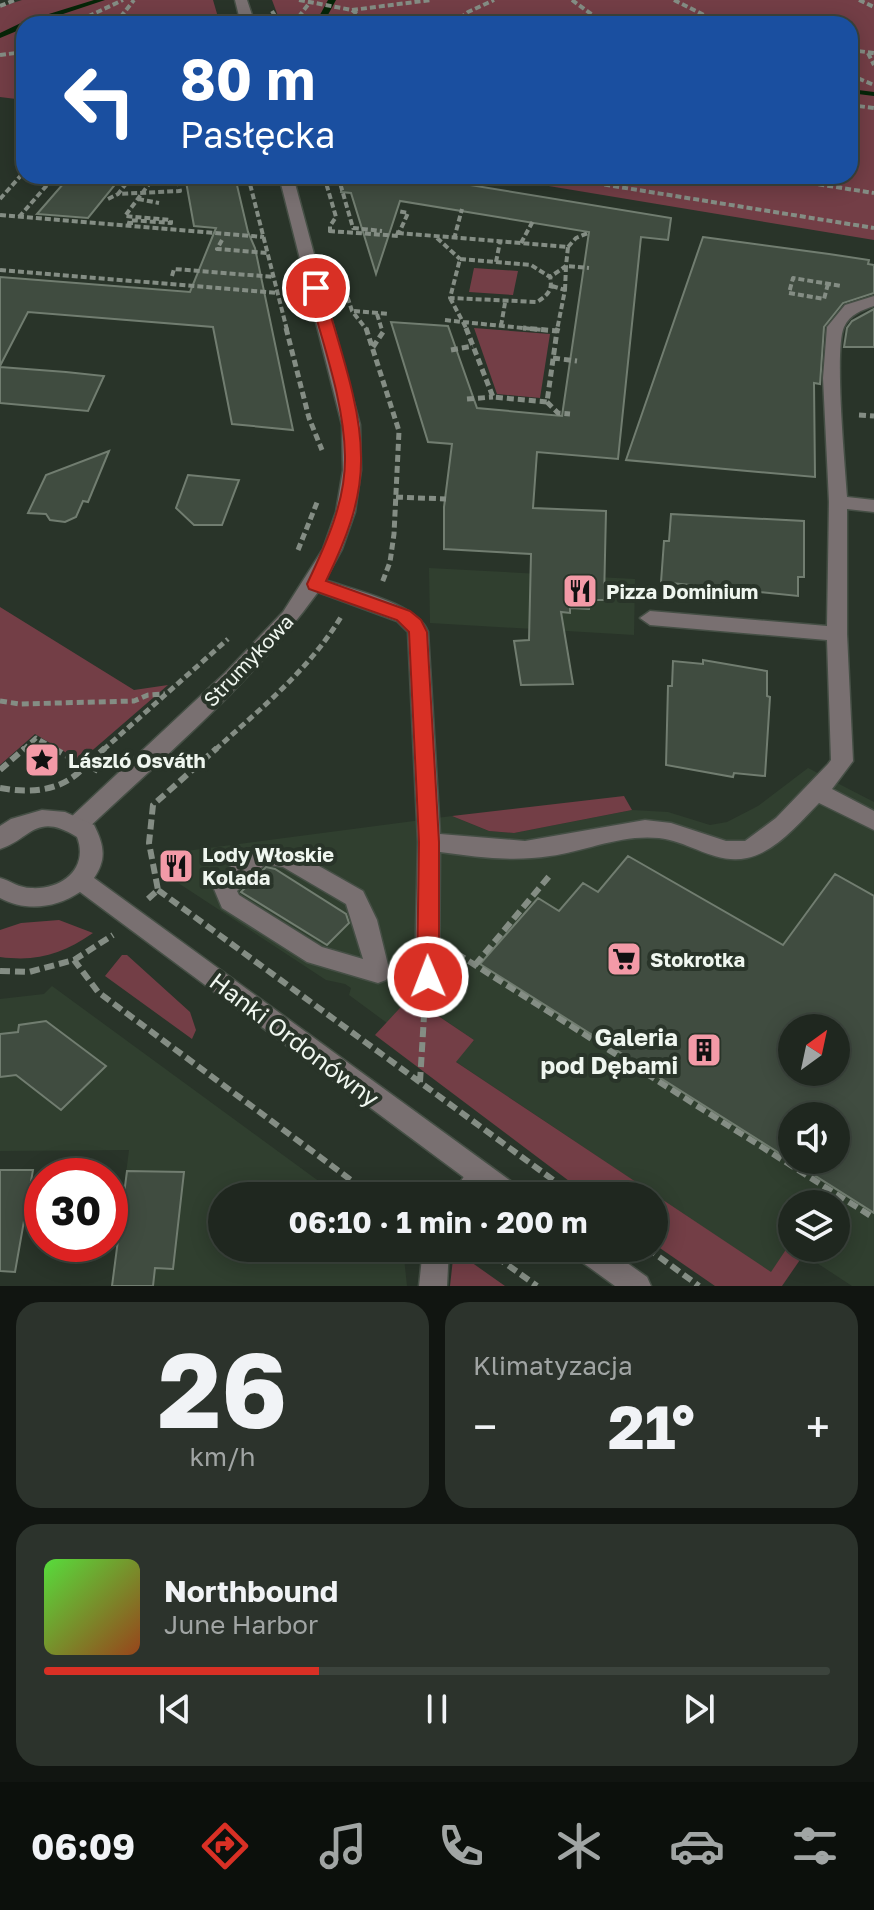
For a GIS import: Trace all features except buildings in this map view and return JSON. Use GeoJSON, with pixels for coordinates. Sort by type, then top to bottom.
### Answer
{"type":"FeatureCollection","features":[{"type":"Feature","properties":{"kind":"street","name":"Strumykowa"},"geometry":{"type":"LineString","coordinates":[[77,825],[263,649],[316,584],[335,545],[346,512],[353,459],[352,439],[288,184]]}},
{"type":"Feature","properties":{"kind":"street"},"geometry":{"type":"LineString","coordinates":[[429,842],[512,850],[541,849],[652,829],[720,849],[753,848],[818,792],[842,761],[837,634],[838,502],[832,378],[835,327],[851,308],[874,301]]}},
{"type":"Feature","properties":{"kind":"street"},"geometry":{"type":"LineString","coordinates":[[838,502],[874,506]]}},
{"type":"Feature","properties":{"kind":"street"},"geometry":{"type":"LineString","coordinates":[[316,584],[404,616],[415,624],[418,632],[429,842],[427,970],[438,993]]}},
{"type":"Feature","properties":{"kind":"street"},"geometry":{"type":"LineString","coordinates":[[650,618],[837,634]]}},
{"type":"Feature","properties":{"kind":"street"},"geometry":{"type":"LineString","coordinates":[[818,792],[874,821]]}},
{"type":"Feature","properties":{"kind":"street"},"geometry":{"type":"LineString","coordinates":[[1,890],[15,896],[42,899],[57,895],[80,880],[92,861],[93,850],[91,840],[77,825],[60,818],[41,818],[21,824],[2,835]]}},
{"type":"Feature","properties":{"kind":"street"},"geometry":{"type":"LineString","coordinates":[[262,855],[288,859],[323,877],[355,898],[365,920],[378,973],[315,955],[230,901],[225,889],[247,865],[262,855]]}},
{"type":"Feature","properties":{"kind":"street","name":"Hanki Ordonówny"},"geometry":{"type":"LineString","coordinates":[[80,880],[491,1182]]}},
{"type":"Feature","properties":{"kind":"street"},"geometry":{"type":"LineString","coordinates":[[474,1182],[480,1174]]}},
{"type":"Feature","properties":{"kind":"street"},"geometry":{"type":"LineString","coordinates":[[433,1286],[435,1262]]}},
{"type":"Feature","properties":{"kind":"street"},"geometry":{"type":"LineString","coordinates":[[604,1262],[637,1286]]}},
{"type":"Feature","properties":{"kind":"path"},"geometry":{"type":"LineString","coordinates":[[0,6],[15,0]]}},
{"type":"Feature","properties":{"kind":"path"},"geometry":{"type":"LineString","coordinates":[[89,16],[123,0]]}},
{"type":"Feature","properties":{"kind":"path"},"geometry":{"type":"LineString","coordinates":[[121,16],[134,0]]}},
{"type":"Feature","properties":{"kind":"path"},"geometry":{"type":"LineString","coordinates":[[299,0],[352,10],[431,0]]}},
{"type":"Feature","properties":{"kind":"path"},"geometry":{"type":"LineString","coordinates":[[463,16],[494,0]]}},
{"type":"Feature","properties":{"kind":"path"},"geometry":{"type":"LineString","coordinates":[[572,0],[594,16]]}},
{"type":"Feature","properties":{"kind":"path"},"geometry":{"type":"LineString","coordinates":[[674,0],[706,16]]}},
{"type":"Feature","properties":{"kind":"path"},"geometry":{"type":"LineString","coordinates":[[859,0],[874,7]]}},
{"type":"Feature","properties":{"kind":"path"},"geometry":{"type":"LineString","coordinates":[[352,10],[359,16]]}},
{"type":"Feature","properties":{"kind":"path"},"geometry":{"type":"LineString","coordinates":[[858,51],[874,53]]}},
{"type":"Feature","properties":{"kind":"path"},"geometry":{"type":"LineString","coordinates":[[868,52],[874,65]]}},
{"type":"Feature","properties":{"kind":"path"},"geometry":{"type":"LineString","coordinates":[[0,199],[16,181]]}},
{"type":"Feature","properties":{"kind":"path"},"geometry":{"type":"LineString","coordinates":[[19,217],[48,184]]}},
{"type":"Feature","properties":{"kind":"path"},"geometry":{"type":"LineString","coordinates":[[108,199],[127,184]]}},
{"type":"Feature","properties":{"kind":"path"},"geometry":{"type":"LineString","coordinates":[[118,225],[149,184]]}},
{"type":"Feature","properties":{"kind":"path"},"geometry":{"type":"LineString","coordinates":[[179,184],[180,191]]}},
{"type":"Feature","properties":{"kind":"path"},"geometry":{"type":"LineString","coordinates":[[250,184],[309,418],[318,435],[322,457]]}},
{"type":"Feature","properties":{"kind":"path"},"geometry":{"type":"LineString","coordinates":[[326,184],[336,217],[329,232],[399,236],[408,213],[398,211]]}},
{"type":"Feature","properties":{"kind":"path"},"geometry":{"type":"LineString","coordinates":[[340,184],[353,228],[568,247]]}},
{"type":"Feature","properties":{"kind":"path"},"geometry":{"type":"LineString","coordinates":[[607,184],[874,228]]}},
{"type":"Feature","properties":{"kind":"path"},"geometry":{"type":"LineString","coordinates":[[816,184],[874,193]]}},
{"type":"Feature","properties":{"kind":"path"},"geometry":{"type":"LineString","coordinates":[[118,194],[187,190]]}},
{"type":"Feature","properties":{"kind":"path"},"geometry":{"type":"LineString","coordinates":[[138,199],[154,203]]}},
{"type":"Feature","properties":{"kind":"path"},"geometry":{"type":"LineString","coordinates":[[454,239],[462,209]]}},
{"type":"Feature","properties":{"kind":"path"},"geometry":{"type":"LineString","coordinates":[[0,215],[264,237]]}},
{"type":"Feature","properties":{"kind":"path"},"geometry":{"type":"LineString","coordinates":[[125,216],[171,220],[171,223],[130,220],[129,223],[154,225],[153,228]]}},
{"type":"Feature","properties":{"kind":"path"},"geometry":{"type":"LineString","coordinates":[[521,243],[533,221]]}},
{"type":"Feature","properties":{"kind":"path"},"geometry":{"type":"LineString","coordinates":[[547,402],[565,290],[568,247],[576,238],[588,233]]}},
{"type":"Feature","properties":{"kind":"path"},"geometry":{"type":"LineString","coordinates":[[436,237],[460,259],[531,265],[550,277],[552,286],[547,296],[537,302],[505,303],[450,298]]}},
{"type":"Feature","properties":{"kind":"path"},"geometry":{"type":"LineString","coordinates":[[222,240],[217,249],[268,253]]}},
{"type":"Feature","properties":{"kind":"path"},"geometry":{"type":"LineString","coordinates":[[496,262],[500,242]]}},
{"type":"Feature","properties":{"kind":"path"},"geometry":{"type":"LineString","coordinates":[[460,259],[450,298],[464,323],[493,397]]}},
{"type":"Feature","properties":{"kind":"path"},"geometry":{"type":"LineString","coordinates":[[550,277],[566,266],[589,268]]}},
{"type":"Feature","properties":{"kind":"path"},"geometry":{"type":"LineString","coordinates":[[172,276],[174,269],[274,277]]}},
{"type":"Feature","properties":{"kind":"path"},"geometry":{"type":"LineString","coordinates":[[0,270],[278,293]]}},
{"type":"Feature","properties":{"kind":"path"},"geometry":{"type":"LineString","coordinates":[[793,278],[828,284],[824,299],[789,293],[793,278]]}},
{"type":"Feature","properties":{"kind":"path"},"geometry":{"type":"LineString","coordinates":[[343,282],[353,311],[367,329],[399,431],[390,562],[380,586],[339,620],[320,651],[293,680],[153,805],[149,843],[158,890],[556,1182]]}},
{"type":"Feature","properties":{"kind":"path"},"geometry":{"type":"LineString","coordinates":[[552,286],[565,290]]}},
{"type":"Feature","properties":{"kind":"path"},"geometry":{"type":"LineString","coordinates":[[501,326],[505,303]]}},
{"type":"Feature","properties":{"kind":"path"},"geometry":{"type":"LineString","coordinates":[[353,311],[389,314]]}},
{"type":"Feature","properties":{"kind":"path"},"geometry":{"type":"LineString","coordinates":[[373,347],[383,332],[377,314]]}},
{"type":"Feature","properties":{"kind":"path"},"geometry":{"type":"LineString","coordinates":[[445,320],[557,331]]}},
{"type":"Feature","properties":{"kind":"path"},"geometry":{"type":"LineString","coordinates":[[451,350],[473,346]]}},
{"type":"Feature","properties":{"kind":"path"},"geometry":{"type":"LineString","coordinates":[[553,358],[577,361]]}},
{"type":"Feature","properties":{"kind":"path"},"geometry":{"type":"LineString","coordinates":[[467,399],[493,397],[547,402],[558,413],[570,414]]}},
{"type":"Feature","properties":{"kind":"path"},"geometry":{"type":"LineString","coordinates":[[296,555],[319,495]]}},
{"type":"Feature","properties":{"kind":"path"},"geometry":{"type":"LineString","coordinates":[[396,497],[446,499]]}},
{"type":"Feature","properties":{"kind":"path"},"geometry":{"type":"LineString","coordinates":[[0,788],[26,791],[55,786],[72,778],[236,632]]}},
{"type":"Feature","properties":{"kind":"path"},"geometry":{"type":"LineString","coordinates":[[0,701],[20,704],[134,701],[148,695],[165,694]]}},
{"type":"Feature","properties":{"kind":"path"},"geometry":{"type":"LineString","coordinates":[[0,770],[36,738],[153,805]]}},
{"type":"Feature","properties":{"kind":"path"},"geometry":{"type":"LineString","coordinates":[[475,965],[577,842]]}},
{"type":"Feature","properties":{"kind":"path"},"geometry":{"type":"LineString","coordinates":[[0,971],[37,971],[74,960],[110,938],[158,890]]}},
{"type":"Feature","properties":{"kind":"path"},"geometry":{"type":"LineString","coordinates":[[427,935],[874,1218]]}},
{"type":"Feature","properties":{"kind":"path"},"geometry":{"type":"LineString","coordinates":[[74,960],[98,992],[354,1182]]}},
{"type":"Feature","properties":{"kind":"path"},"geometry":{"type":"LineString","coordinates":[[420,1083],[422,1023],[438,993]]}},
{"type":"Feature","properties":{"kind":"path"},"geometry":{"type":"LineString","coordinates":[[504,1262],[537,1286]]}},
{"type":"Feature","properties":{"kind":"path"},"geometry":{"type":"LineString","coordinates":[[666,1262],[699,1286]]}},
{"type":"Feature","properties":{"kind":"shaded area"},"geometry":{"type":"Polygon","coordinates":[[[22,0],[213,0],[218,16],[16,16],[16,99],[0,97],[0,7],[22,0]]]}},
{"type":"Feature","properties":{"kind":"shaded area"},"geometry":{"type":"Polygon","coordinates":[[[272,0],[874,0],[874,240],[537,184],[858,184],[858,16],[278,16],[272,0]]]}},
{"type":"Feature","properties":{"kind":"shaded area"},"geometry":{"type":"Polygon","coordinates":[[[474,268],[518,271],[513,295],[469,292],[474,268]]]}},
{"type":"Feature","properties":{"kind":"shaded area"},"geometry":{"type":"Polygon","coordinates":[[[474,328],[550,334],[540,398],[497,394],[474,328]]]}},
{"type":"Feature","properties":{"kind":"shaded area"},"geometry":{"type":"Polygon","coordinates":[[[429,568],[635,579],[634,635],[430,623],[429,568]]]}},
{"type":"Feature","properties":{"kind":"shaded area"},"geometry":{"type":"Polygon","coordinates":[[[0,607],[134,690],[168,685],[80,761],[35,734],[0,765],[0,607]]]}},
{"type":"Feature","properties":{"kind":"shaded area"},"geometry":{"type":"Polygon","coordinates":[[[808,768],[874,802],[874,1286],[852,1286],[815,1262],[850,1262],[850,1190],[778,1190],[778,1262],[771,1273],[668,1204],[668,1182],[635,1182],[455,1061],[474,1040],[410,997],[387,1023],[349,995],[351,988],[326,980],[169,877],[163,854],[452,816],[489,831],[514,833],[632,810],[668,812],[710,825],[727,822],[758,806],[808,768]]]}},
{"type":"Feature","properties":{"kind":"shaded area"},"geometry":{"type":"Polygon","coordinates":[[[624,796],[632,810],[514,833],[489,831],[452,816],[624,796]]]}},
{"type":"Feature","properties":{"kind":"shaded area"},"geometry":{"type":"Polygon","coordinates":[[[59,920],[93,933],[49,955],[0,957],[0,930],[21,923],[59,920]]]}},
{"type":"Feature","properties":{"kind":"shaded area"},"geometry":{"type":"Polygon","coordinates":[[[122,955],[127,955],[190,1012],[196,1030],[192,1039],[105,976],[122,955]]]}},
{"type":"Feature","properties":{"kind":"shaded area"},"geometry":{"type":"Polygon","coordinates":[[[52,986],[320,1182],[208,1182],[208,1262],[404,1262],[407,1286],[112,1286],[115,1262],[128,1262],[129,1150],[0,1151],[0,999],[44,994],[52,986]]]}},
{"type":"Feature","properties":{"kind":"shaded area"},"geometry":{"type":"Polygon","coordinates":[[[410,997],[474,1040],[456,1062],[636,1182],[570,1182],[375,1035],[410,997]]]}},
{"type":"Feature","properties":{"kind":"shaded area"},"geometry":{"type":"Polygon","coordinates":[[[668,1203],[771,1272],[778,1262],[798,1262],[782,1286],[715,1286],[668,1254],[668,1203]]]}},
{"type":"Feature","properties":{"kind":"shaded area"},"geometry":{"type":"Polygon","coordinates":[[[453,1262],[471,1262],[505,1286],[450,1286],[453,1262]]]}},
{"type":"Feature","properties":{"kind":"waterway"},"geometry":{"type":"LineString","coordinates":[[51,16],[101,0]]}},
{"type":"Feature","properties":{"kind":"waterway"},"geometry":{"type":"LineString","coordinates":[[323,16],[332,0]]}},
{"type":"Feature","properties":{"kind":"waterway"},"geometry":{"type":"LineString","coordinates":[[0,36],[16,29]]}},
{"type":"Feature","properties":{"kind":"waterway"},"geometry":{"type":"LineString","coordinates":[[858,92],[874,94]]}},
{"type":"Feature","properties":{"kind":"place","name":"Pizza Dominium"},"geometry":{"type":"Point","coordinates":[580,591]}},
{"type":"Feature","properties":{"kind":"place","name":"László Osváth"},"geometry":{"type":"Point","coordinates":[42,760]}},
{"type":"Feature","properties":{"kind":"place","name":"Lody Włoskie Kolada"},"geometry":{"type":"Point","coordinates":[176,866]}},
{"type":"Feature","properties":{"kind":"place","name":"Stokrotka"},"geometry":{"type":"Point","coordinates":[624,959]}},
{"type":"Feature","properties":{"kind":"place","name":"Galeria pod Dębami"},"geometry":{"type":"Point","coordinates":[704,1050]}},
{"type":"Feature","properties":{"kind":"route"},"geometry":{"type":"LineString","coordinates":[[316,288],[351,425],[353,459],[346,512],[335,545],[316,584],[404,616],[415,624],[418,632],[429,842],[428,977]]}}]}
